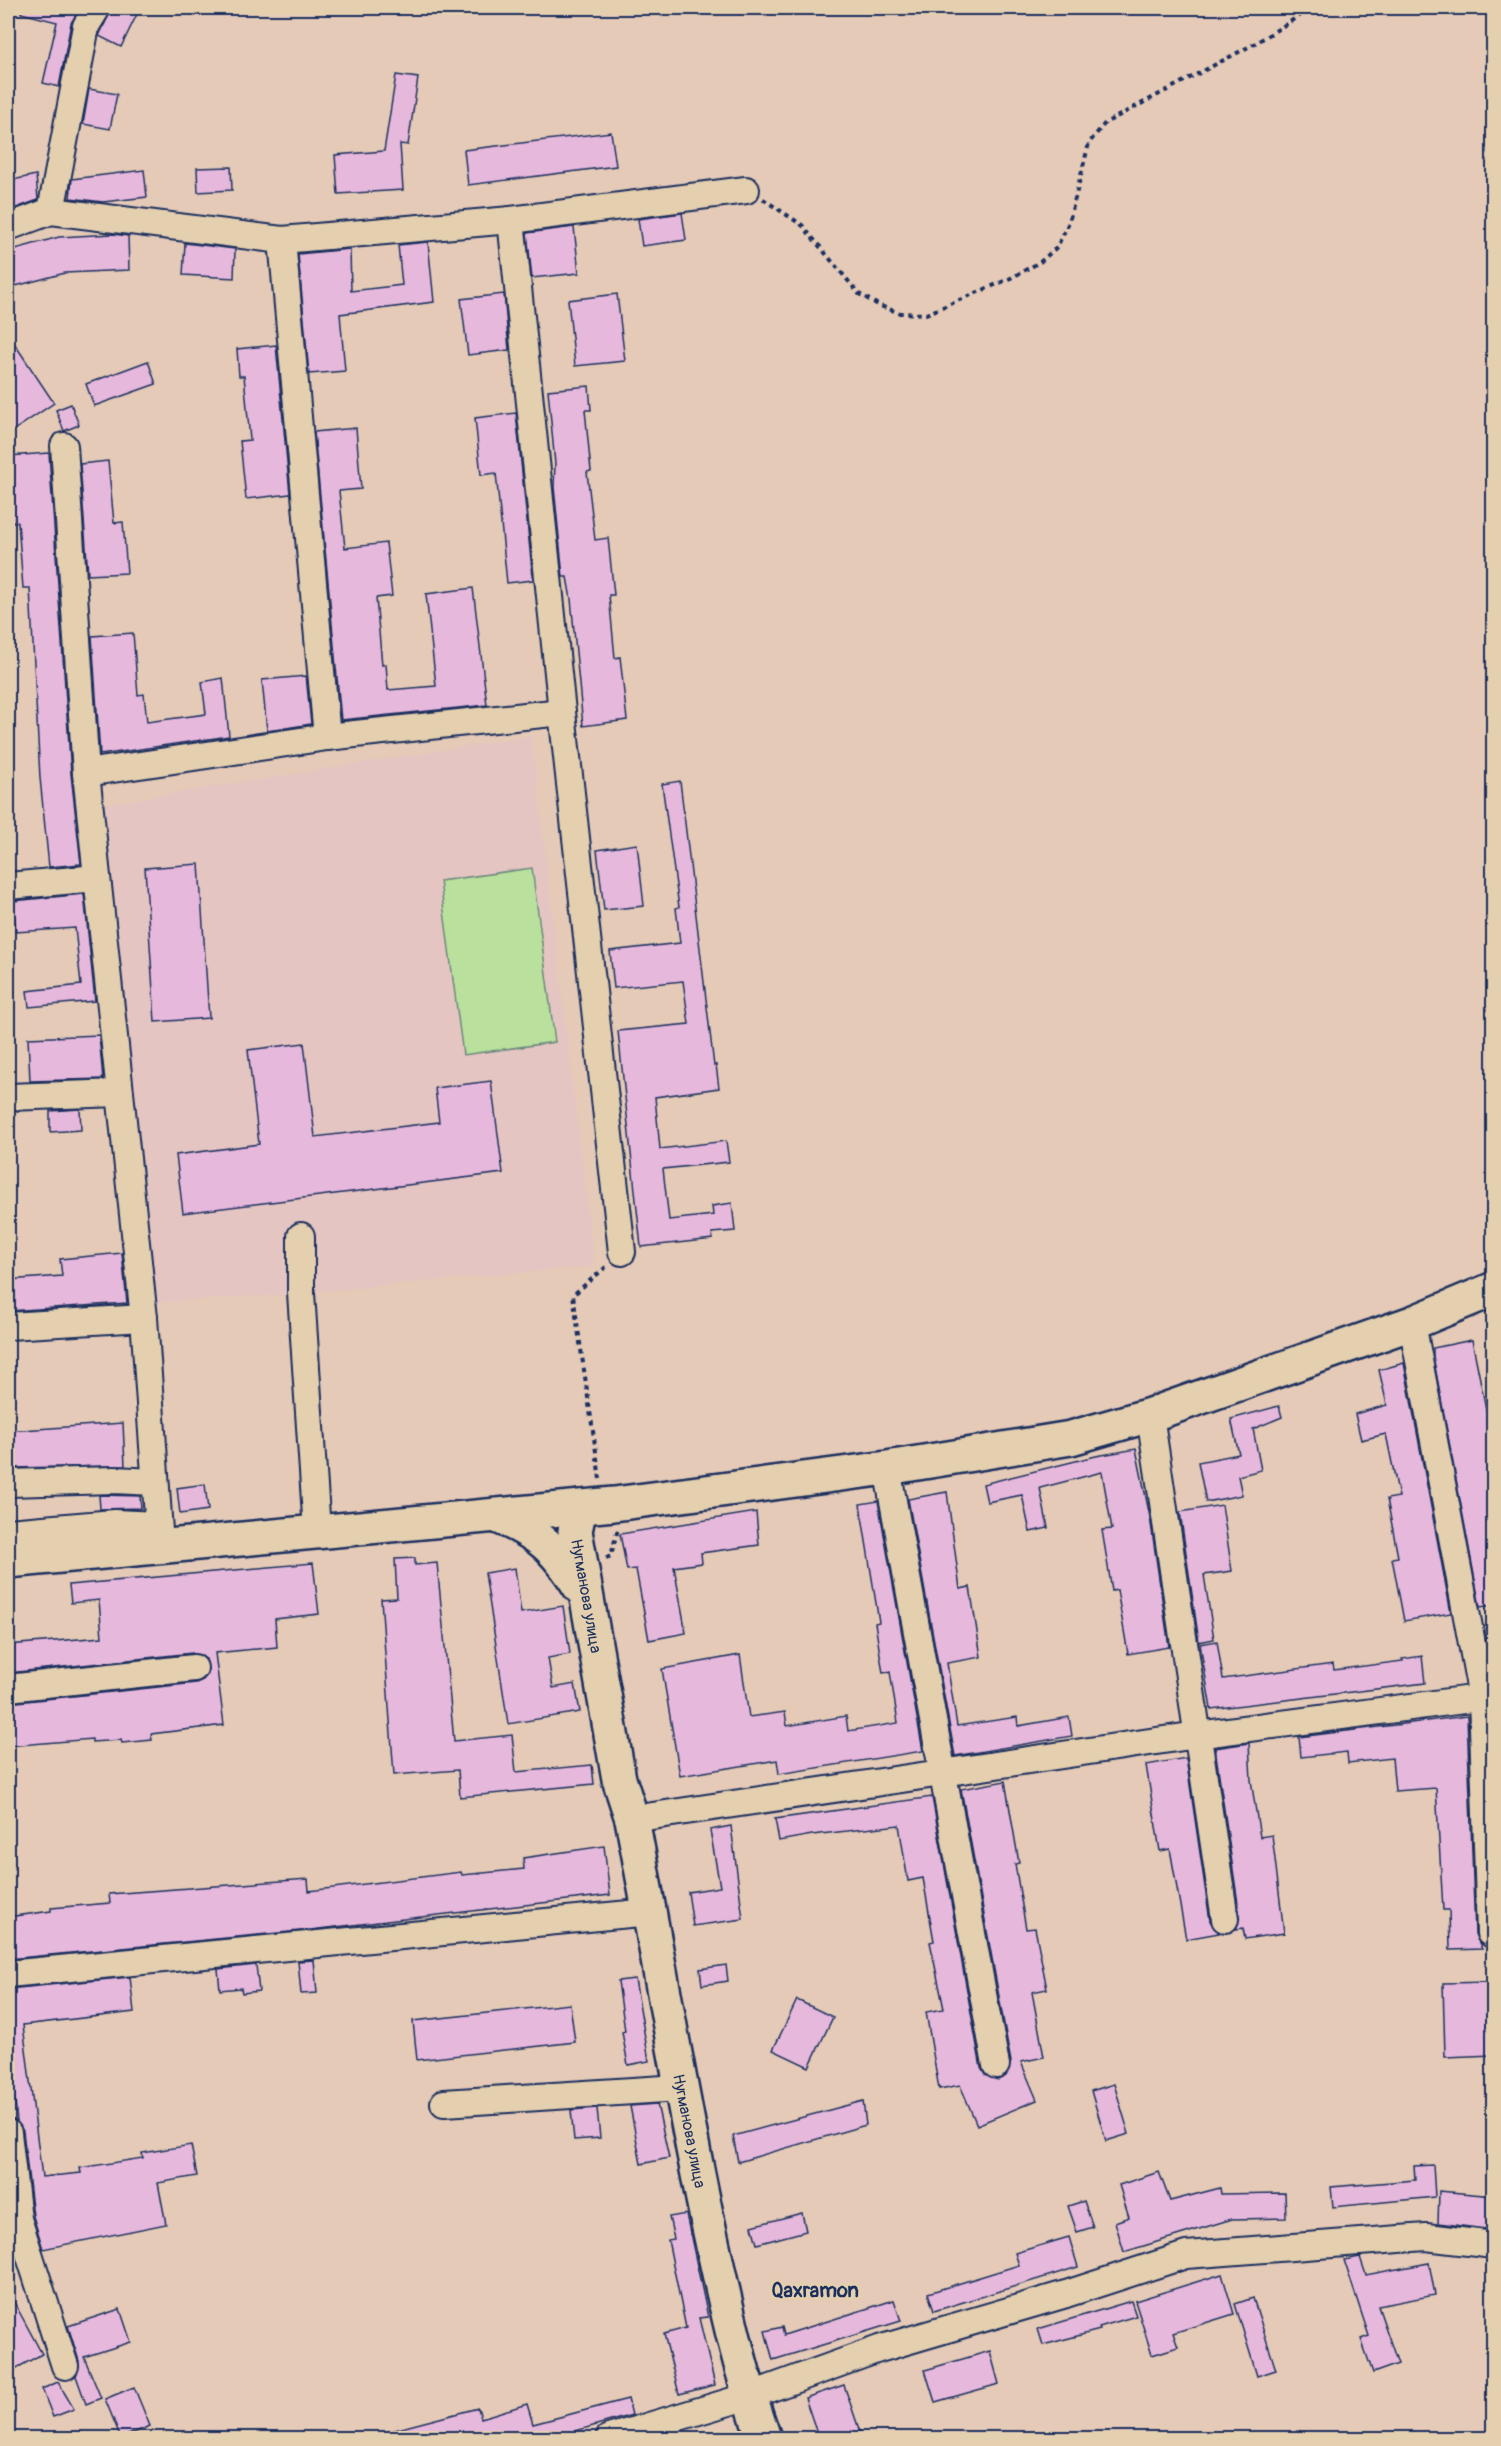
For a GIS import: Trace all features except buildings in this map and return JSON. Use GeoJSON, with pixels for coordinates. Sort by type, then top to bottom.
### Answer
{"type":"FeatureCollection","features":[{"type":"Feature","properties":{"kind":"main road"},"geometry":{"type":"LineString","coordinates":[[8,1561],[159,1535],[317,1531],[580,1507],[887,1468],[1071,1438],[1150,1415],[1412,1323],[1494,1289]]}},
{"type":"Feature","properties":{"kind":"main road","name":"Нугманова улица"},"geometry":{"type":"LineString","coordinates":[[580,1507],[575,1531],[585,1596],[619,1779],[632,1819],[650,1912],[680,2088],[730,2330],[764,2439]]}},
{"type":"Feature","properties":{"kind":"main road","name":"Нугманова улица"},"geometry":{"type":"LineString","coordinates":[[580,1507],[590,1528],[635,1775],[632,1819]]}},
{"type":"Feature","properties":{"kind":"main road"},"geometry":{"type":"LineString","coordinates":[[497,1516],[527,1529],[549,1544],[585,1596]]}},
{"type":"Feature","properties":{"kind":"street"},"geometry":{"type":"LineString","coordinates":[[51,211],[86,26],[97,8]]}},
{"type":"Feature","properties":{"kind":"street"},"geometry":{"type":"LineString","coordinates":[[8,227],[51,211],[282,240],[511,220],[746,190]]}},
{"type":"Feature","properties":{"kind":"street"},"geometry":{"type":"LineString","coordinates":[[511,220],[562,712],[622,1252]]}},
{"type":"Feature","properties":{"kind":"street"},"geometry":{"type":"LineString","coordinates":[[282,240],[327,737]]}},
{"type":"Feature","properties":{"kind":"street"},"geometry":{"type":"LineString","coordinates":[[8,1532],[114,1523],[159,1535],[144,1318],[86,773],[64,446]]}},
{"type":"Feature","properties":{"kind":"street"},"geometry":{"type":"LineString","coordinates":[[86,773],[327,737],[562,712]]}},
{"type":"Feature","properties":{"kind":"street"},"geometry":{"type":"LineString","coordinates":[[8,886],[97,878]]}},
{"type":"Feature","properties":{"kind":"street"},"geometry":{"type":"LineString","coordinates":[[8,1097],[120,1093]]}},
{"type":"Feature","properties":{"kind":"street"},"geometry":{"type":"LineString","coordinates":[[301,1236],[301,1293],[317,1531]]}},
{"type":"Feature","properties":{"kind":"street"},"geometry":{"type":"LineString","coordinates":[[8,1326],[144,1318]]}},
{"type":"Feature","properties":{"kind":"street"},"geometry":{"type":"LineString","coordinates":[[1412,1323],[1488,1697],[1490,1933]]}},
{"type":"Feature","properties":{"kind":"street"},"geometry":{"type":"LineString","coordinates":[[1150,1415],[1225,1919]]}},
{"type":"Feature","properties":{"kind":"street"},"geometry":{"type":"LineString","coordinates":[[887,1468],[996,2065]]}},
{"type":"Feature","properties":{"kind":"street"},"geometry":{"type":"LineString","coordinates":[[8,1483],[114,1480],[156,1482]]}},
{"type":"Feature","properties":{"kind":"street"},"geometry":{"type":"LineString","coordinates":[[8,1688],[194,1668]]}},
{"type":"Feature","properties":{"kind":"street"},"geometry":{"type":"LineString","coordinates":[[632,1819],[1197,1735],[1488,1697]]}},
{"type":"Feature","properties":{"kind":"street"},"geometry":{"type":"LineString","coordinates":[[8,1974],[650,1912]]}},
{"type":"Feature","properties":{"kind":"street"},"geometry":{"type":"LineString","coordinates":[[444,2103],[680,2088]]}},
{"type":"Feature","properties":{"kind":"street"},"geometry":{"type":"LineString","coordinates":[[8,2133],[18,2218],[65,2366]]}},
{"type":"Feature","properties":{"kind":"street"},"geometry":{"type":"LineString","coordinates":[[609,2439],[749,2396],[879,2349],[1066,2294],[1186,2255],[1426,2237],[1494,2245]]}},
{"type":"Feature","properties":{"kind":"path"},"geometry":{"type":"LineString","coordinates":[[746,190],[785,212],[802,225],[859,294],[880,306],[900,313],[926,314],[1009,279],[1040,262],[1057,247],[1069,222],[1089,143],[1095,132],[1106,123],[1254,44],[1312,8]]}},
{"type":"Feature","properties":{"kind":"path"},"geometry":{"type":"LineString","coordinates":[[600,1480],[573,1295],[622,1252]]}},
{"type":"Feature","properties":{"kind":"path"},"geometry":{"type":"LineString","coordinates":[[605,1558],[611,1557],[616,1522]]}},
{"type":"Feature","properties":{"kind":"shaded area"},"geometry":{"type":"Polygon","coordinates":[[[531,736],[594,1266],[301,1293],[153,1303],[95,806],[531,736]]]}},
{"type":"Feature","properties":{"kind":"green space"},"geometry":{"type":"Polygon","coordinates":[[[532,868],[555,1042],[463,1055],[440,881],[532,868]]]}},
{"type":"Feature","properties":{"kind":"district","name":"Qaxramon"},"geometry":{"type":"Point","coordinates":[815,2290]}}]}
